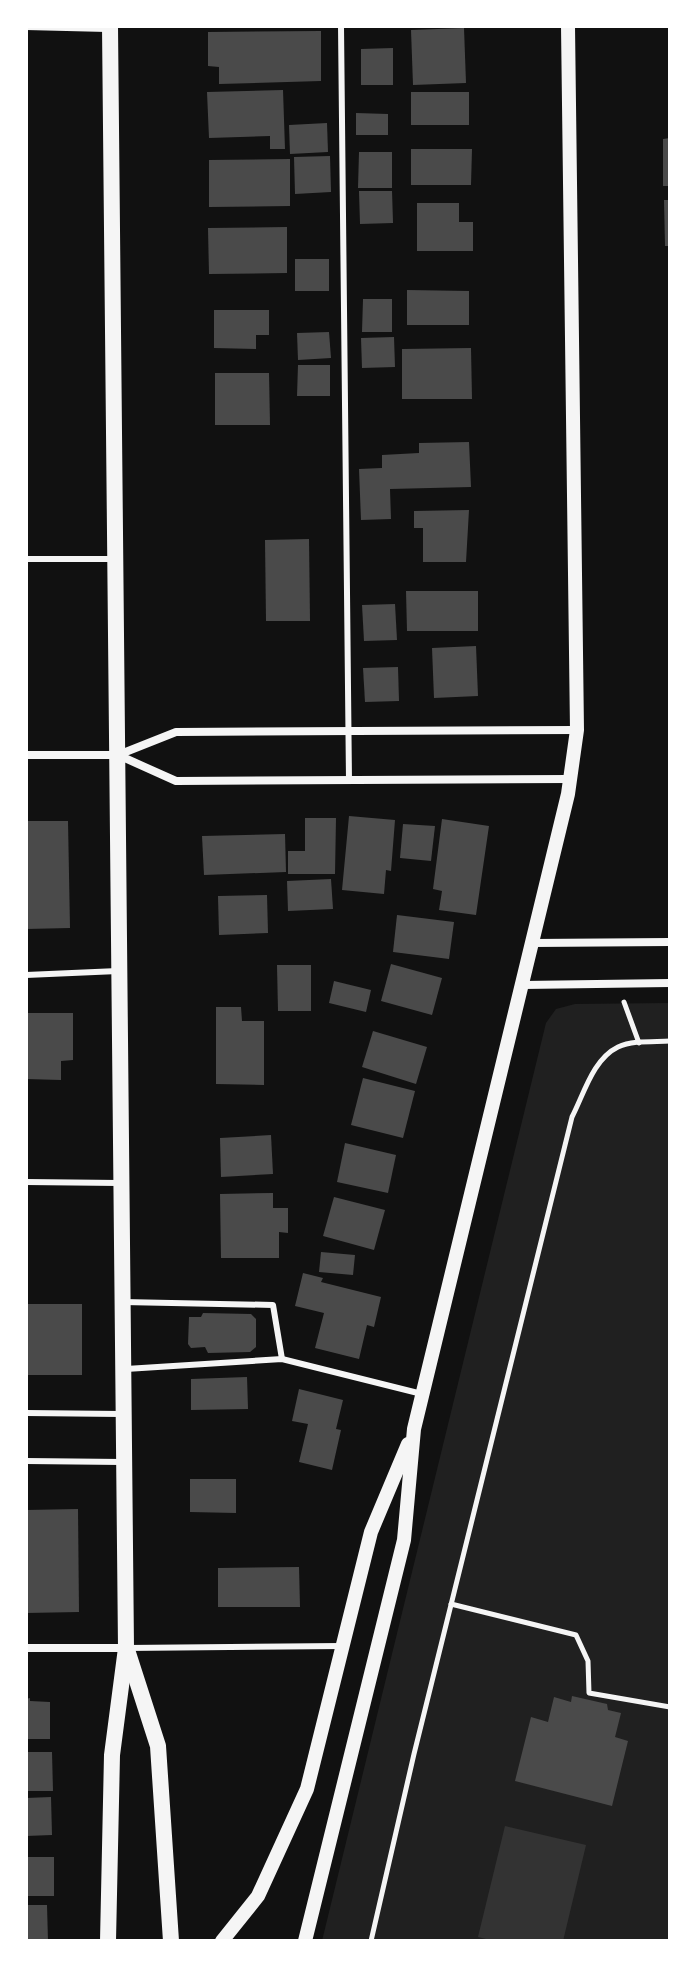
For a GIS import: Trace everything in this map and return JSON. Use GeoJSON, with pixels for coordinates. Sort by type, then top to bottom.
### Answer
{"type":"FeatureCollection","features":[{"type":"Feature","properties":{"kind":"main road"},"geometry":{"type":"LineString","coordinates":[[108,1941],[112,1755],[126,1648],[110,27]]}},
{"type":"Feature","properties":{"kind":"main road"},"geometry":{"type":"LineString","coordinates":[[126,1648],[158,1746],[171,1941]]}},
{"type":"Feature","properties":{"kind":"street"},"geometry":{"type":"LineString","coordinates":[[305,1941],[404,1540],[414,1429],[533,943],[570,779],[577,730],[568,26]]}},
{"type":"Feature","properties":{"kind":"street"},"geometry":{"type":"LineString","coordinates":[[26,755],[118,755],[176,732],[577,730]]}},
{"type":"Feature","properties":{"kind":"street"},"geometry":{"type":"LineString","coordinates":[[118,755],[176,781],[570,779]]}},
{"type":"Feature","properties":{"kind":"street"},"geometry":{"type":"LineString","coordinates":[[533,943],[670,942]]}},
{"type":"Feature","properties":{"kind":"street"},"geometry":{"type":"LineString","coordinates":[[523,985],[670,983]]}},
{"type":"Feature","properties":{"kind":"street"},"geometry":{"type":"LineString","coordinates":[[222,1941],[258,1896],[307,1789],[371,1532],[414,1429]]}},
{"type":"Feature","properties":{"kind":"street"},"geometry":{"type":"LineString","coordinates":[[26,1648],[126,1648]]}},
{"type":"Feature","properties":{"kind":"lane"},"geometry":{"type":"LineString","coordinates":[[341,26],[349,781]]}},
{"type":"Feature","properties":{"kind":"lane"},"geometry":{"type":"LineString","coordinates":[[26,27],[110,27]]}},
{"type":"Feature","properties":{"kind":"lane"},"geometry":{"type":"LineString","coordinates":[[26,559],[116,559]]}},
{"type":"Feature","properties":{"kind":"lane"},"geometry":{"type":"LineString","coordinates":[[26,975],[120,971]]}},
{"type":"Feature","properties":{"kind":"lane"},"geometry":{"type":"LineString","coordinates":[[26,1182],[122,1183]]}},
{"type":"Feature","properties":{"kind":"lane"},"geometry":{"type":"LineString","coordinates":[[123,1302],[273,1305],[282,1359]]}},
{"type":"Feature","properties":{"kind":"lane"},"geometry":{"type":"LineString","coordinates":[[124,1369],[282,1359],[422,1394]]}},
{"type":"Feature","properties":{"kind":"lane"},"geometry":{"type":"LineString","coordinates":[[26,1413],[124,1414]]}},
{"type":"Feature","properties":{"kind":"lane"},"geometry":{"type":"LineString","coordinates":[[26,1461],[125,1462]]}},
{"type":"Feature","properties":{"kind":"lane"},"geometry":{"type":"LineString","coordinates":[[126,1648],[342,1646]]}},
{"type":"Feature","properties":{"kind":"path"},"geometry":{"type":"LineString","coordinates":[[623,1000],[639,1043]]}},
{"type":"Feature","properties":{"kind":"path"},"geometry":{"type":"LineString","coordinates":[[371,1941],[572,1117],[599,1063],[618,1047],[670,1041]]}},
{"type":"Feature","properties":{"kind":"path"},"geometry":{"type":"LineString","coordinates":[[451,1604],[576,1635],[588,1661],[589,1693],[670,1707]]}},
{"type":"Feature","properties":{"kind":"shaded area"},"geometry":{"type":"Polygon","coordinates":[[[670,1003],[670,1941],[322,1941],[546,1023],[556,1009],[575,1004],[670,1003]]]}},
{"type":"Feature","properties":{"kind":"shaded area"},"geometry":{"type":"Polygon","coordinates":[[[505,1826],[586,1845],[563,1941],[494,1941],[478,1937],[505,1826]]]}},
{"type":"Feature","properties":{"kind":"building"},"geometry":{"type":"Polygon","coordinates":[[[464,28],[466,83],[413,85],[411,30],[464,28]]]}},
{"type":"Feature","properties":{"kind":"building"},"geometry":{"type":"Polygon","coordinates":[[[321,31],[321,81],[219,84],[219,67],[208,66],[208,32],[321,31]]]}},
{"type":"Feature","properties":{"kind":"building"},"geometry":{"type":"Polygon","coordinates":[[[393,48],[393,85],[361,85],[361,49],[393,48]]]}},
{"type":"Feature","properties":{"kind":"building"},"geometry":{"type":"Polygon","coordinates":[[[283,90],[285,149],[270,149],[270,136],[209,138],[207,92],[283,90]]]}},
{"type":"Feature","properties":{"kind":"building"},"geometry":{"type":"Polygon","coordinates":[[[411,92],[469,92],[469,125],[411,125],[411,92]]]}},
{"type":"Feature","properties":{"kind":"building"},"geometry":{"type":"Polygon","coordinates":[[[356,113],[388,114],[388,135],[356,135],[356,113]]]}},
{"type":"Feature","properties":{"kind":"building"},"geometry":{"type":"Polygon","coordinates":[[[327,123],[328,152],[290,154],[289,125],[327,123]]]}},
{"type":"Feature","properties":{"kind":"building"},"geometry":{"type":"Polygon","coordinates":[[[670,138],[670,186],[663,186],[663,139],[670,138]]]}},
{"type":"Feature","properties":{"kind":"building"},"geometry":{"type":"Polygon","coordinates":[[[411,149],[472,149],[471,185],[411,185],[411,149]]]}},
{"type":"Feature","properties":{"kind":"building"},"geometry":{"type":"Polygon","coordinates":[[[359,152],[392,152],[392,188],[358,188],[359,152]]]}},
{"type":"Feature","properties":{"kind":"building"},"geometry":{"type":"Polygon","coordinates":[[[330,156],[331,192],[295,194],[294,157],[330,156]]]}},
{"type":"Feature","properties":{"kind":"building"},"geometry":{"type":"Polygon","coordinates":[[[290,159],[290,206],[209,207],[209,160],[290,159]]]}},
{"type":"Feature","properties":{"kind":"building"},"geometry":{"type":"Polygon","coordinates":[[[359,191],[392,191],[393,223],[360,224],[359,191]]]}},
{"type":"Feature","properties":{"kind":"building"},"geometry":{"type":"Polygon","coordinates":[[[664,200],[670,200],[670,246],[665,246],[664,200]]]}},
{"type":"Feature","properties":{"kind":"building"},"geometry":{"type":"Polygon","coordinates":[[[417,203],[459,203],[459,222],[473,222],[473,251],[417,251],[417,203]]]}},
{"type":"Feature","properties":{"kind":"building"},"geometry":{"type":"Polygon","coordinates":[[[287,227],[287,273],[209,274],[208,228],[287,227]]]}},
{"type":"Feature","properties":{"kind":"building"},"geometry":{"type":"Polygon","coordinates":[[[295,259],[329,259],[329,291],[295,291],[295,259]]]}},
{"type":"Feature","properties":{"kind":"building"},"geometry":{"type":"Polygon","coordinates":[[[407,290],[469,291],[469,325],[407,325],[407,290]]]}},
{"type":"Feature","properties":{"kind":"building"},"geometry":{"type":"Polygon","coordinates":[[[363,299],[392,299],[392,332],[362,332],[363,299]]]}},
{"type":"Feature","properties":{"kind":"building"},"geometry":{"type":"Polygon","coordinates":[[[214,310],[269,310],[269,335],[256,335],[256,349],[214,348],[214,310]]]}},
{"type":"Feature","properties":{"kind":"building"},"geometry":{"type":"Polygon","coordinates":[[[329,332],[331,358],[298,360],[297,333],[329,332]]]}},
{"type":"Feature","properties":{"kind":"building"},"geometry":{"type":"Polygon","coordinates":[[[394,337],[395,367],[362,368],[361,338],[394,337]]]}},
{"type":"Feature","properties":{"kind":"building"},"geometry":{"type":"Polygon","coordinates":[[[471,348],[472,399],[402,399],[402,349],[471,348]]]}},
{"type":"Feature","properties":{"kind":"building"},"geometry":{"type":"Polygon","coordinates":[[[298,365],[330,365],[330,396],[297,396],[298,365]]]}},
{"type":"Feature","properties":{"kind":"building"},"geometry":{"type":"Polygon","coordinates":[[[215,373],[269,373],[270,425],[215,425],[215,373]]]}},
{"type":"Feature","properties":{"kind":"building"},"geometry":{"type":"Polygon","coordinates":[[[469,442],[471,487],[390,489],[391,519],[361,520],[359,469],[382,468],[382,455],[419,453],[419,443],[469,442]]]}},
{"type":"Feature","properties":{"kind":"building"},"geometry":{"type":"Polygon","coordinates":[[[469,510],[466,562],[423,562],[423,528],[414,528],[414,511],[469,510]]]}},
{"type":"Feature","properties":{"kind":"building"},"geometry":{"type":"Polygon","coordinates":[[[309,539],[310,621],[266,621],[265,540],[309,539]]]}},
{"type":"Feature","properties":{"kind":"building"},"geometry":{"type":"Polygon","coordinates":[[[406,591],[478,591],[478,631],[407,631],[406,591]]]}},
{"type":"Feature","properties":{"kind":"building"},"geometry":{"type":"Polygon","coordinates":[[[395,604],[397,640],[364,641],[362,605],[395,604]]]}},
{"type":"Feature","properties":{"kind":"building"},"geometry":{"type":"Polygon","coordinates":[[[476,646],[478,696],[434,698],[432,648],[476,646]]]}},
{"type":"Feature","properties":{"kind":"building"},"geometry":{"type":"Polygon","coordinates":[[[398,667],[399,701],[365,702],[363,668],[398,667]]]}},
{"type":"Feature","properties":{"kind":"building"},"geometry":{"type":"Polygon","coordinates":[[[349,816],[395,820],[391,871],[386,870],[384,894],[342,890],[349,816]]]}},
{"type":"Feature","properties":{"kind":"building"},"geometry":{"type":"Polygon","coordinates":[[[305,818],[336,818],[335,874],[288,874],[288,851],[305,851],[305,818]]]}},
{"type":"Feature","properties":{"kind":"building"},"geometry":{"type":"Polygon","coordinates":[[[442,819],[489,826],[476,915],[439,910],[442,891],[433,889],[442,819]]]}},
{"type":"Feature","properties":{"kind":"building"},"geometry":{"type":"Polygon","coordinates":[[[26,821],[68,821],[70,928],[26,929],[26,821]]]}},
{"type":"Feature","properties":{"kind":"building"},"geometry":{"type":"Polygon","coordinates":[[[403,824],[435,826],[431,861],[400,858],[403,824]]]}},
{"type":"Feature","properties":{"kind":"building"},"geometry":{"type":"Polygon","coordinates":[[[285,834],[286,872],[204,875],[202,836],[285,834]]]}},
{"type":"Feature","properties":{"kind":"building"},"geometry":{"type":"Polygon","coordinates":[[[331,879],[333,909],[288,911],[287,881],[331,879]]]}},
{"type":"Feature","properties":{"kind":"building"},"geometry":{"type":"Polygon","coordinates":[[[267,895],[268,933],[219,935],[218,896],[267,895]]]}},
{"type":"Feature","properties":{"kind":"building"},"geometry":{"type":"Polygon","coordinates":[[[397,915],[454,922],[449,959],[393,952],[397,915]]]}},
{"type":"Feature","properties":{"kind":"building"},"geometry":{"type":"Polygon","coordinates":[[[391,964],[442,978],[432,1015],[381,1001],[391,964]]]}},
{"type":"Feature","properties":{"kind":"building"},"geometry":{"type":"Polygon","coordinates":[[[277,965],[311,965],[311,1011],[278,1011],[277,965]]]}},
{"type":"Feature","properties":{"kind":"building"},"geometry":{"type":"Polygon","coordinates":[[[334,981],[371,990],[366,1012],[329,1003],[334,981]]]}},
{"type":"Feature","properties":{"kind":"building"},"geometry":{"type":"Polygon","coordinates":[[[216,1007],[241,1007],[242,1021],[264,1021],[264,1085],[216,1084],[216,1007]]]}},
{"type":"Feature","properties":{"kind":"building"},"geometry":{"type":"Polygon","coordinates":[[[26,1013],[73,1013],[73,1060],[61,1061],[61,1080],[26,1079],[26,1013]]]}},
{"type":"Feature","properties":{"kind":"building"},"geometry":{"type":"Polygon","coordinates":[[[373,1031],[427,1047],[416,1084],[362,1067],[373,1031]]]}},
{"type":"Feature","properties":{"kind":"building"},"geometry":{"type":"Polygon","coordinates":[[[363,1078],[415,1091],[403,1138],[351,1125],[363,1078]]]}},
{"type":"Feature","properties":{"kind":"building"},"geometry":{"type":"Polygon","coordinates":[[[271,1135],[273,1174],[221,1177],[220,1138],[271,1135]]]}},
{"type":"Feature","properties":{"kind":"building"},"geometry":{"type":"Polygon","coordinates":[[[345,1143],[396,1155],[388,1193],[337,1182],[345,1143]]]}},
{"type":"Feature","properties":{"kind":"building"},"geometry":{"type":"Polygon","coordinates":[[[273,1193],[273,1208],[288,1208],[288,1233],[279,1232],[279,1258],[221,1258],[220,1194],[273,1193]]]}},
{"type":"Feature","properties":{"kind":"building"},"geometry":{"type":"Polygon","coordinates":[[[334,1197],[385,1210],[374,1250],[323,1236],[334,1197]]]}},
{"type":"Feature","properties":{"kind":"building"},"geometry":{"type":"Polygon","coordinates":[[[321,1252],[355,1255],[353,1275],[319,1272],[321,1252]]]}},
{"type":"Feature","properties":{"kind":"building"},"geometry":{"type":"Polygon","coordinates":[[[303,1273],[323,1278],[321,1282],[381,1297],[374,1327],[367,1325],[359,1359],[315,1348],[324,1313],[295,1306],[303,1273]]]}},
{"type":"Feature","properties":{"kind":"building"},"geometry":{"type":"Polygon","coordinates":[[[26,1304],[82,1304],[82,1375],[26,1375],[26,1304]]]}},
{"type":"Feature","properties":{"kind":"building"},"geometry":{"type":"Polygon","coordinates":[[[203,1313],[251,1314],[256,1319],[256,1347],[250,1352],[208,1353],[205,1347],[191,1348],[188,1344],[189,1317],[201,1317],[203,1313]]]}},
{"type":"Feature","properties":{"kind":"building"},"geometry":{"type":"Polygon","coordinates":[[[247,1377],[248,1409],[191,1410],[191,1379],[247,1377]]]}},
{"type":"Feature","properties":{"kind":"building"},"geometry":{"type":"Polygon","coordinates":[[[299,1389],[343,1400],[336,1429],[341,1430],[332,1470],[299,1462],[308,1424],[292,1421],[299,1389]]]}},
{"type":"Feature","properties":{"kind":"building"},"geometry":{"type":"Polygon","coordinates":[[[190,1479],[236,1479],[236,1513],[190,1512],[190,1479]]]}},
{"type":"Feature","properties":{"kind":"building"},"geometry":{"type":"Polygon","coordinates":[[[78,1509],[79,1612],[26,1613],[26,1510],[78,1509]]]}},
{"type":"Feature","properties":{"kind":"building"},"geometry":{"type":"Polygon","coordinates":[[[299,1567],[300,1607],[218,1607],[218,1568],[299,1567]]]}},
{"type":"Feature","properties":{"kind":"building"},"geometry":{"type":"Polygon","coordinates":[[[572,1696],[607,1704],[608,1710],[621,1713],[615,1737],[628,1741],[612,1806],[515,1781],[531,1717],[548,1722],[554,1697],[571,1702],[572,1696]]]}},
{"type":"Feature","properties":{"kind":"building"},"geometry":{"type":"Polygon","coordinates":[[[30,1698],[30,1701],[50,1702],[50,1739],[26,1739],[26,1699],[30,1698]]]}},
{"type":"Feature","properties":{"kind":"building"},"geometry":{"type":"Polygon","coordinates":[[[26,1752],[52,1752],[53,1791],[26,1791],[26,1752]]]}},
{"type":"Feature","properties":{"kind":"building"},"geometry":{"type":"Polygon","coordinates":[[[51,1797],[52,1835],[26,1836],[26,1798],[51,1797]]]}},
{"type":"Feature","properties":{"kind":"building"},"geometry":{"type":"Polygon","coordinates":[[[26,1857],[54,1857],[54,1896],[26,1896],[26,1857]]]}},
{"type":"Feature","properties":{"kind":"building"},"geometry":{"type":"Polygon","coordinates":[[[26,1905],[47,1905],[48,1941],[26,1941],[26,1905]]]}}]}
